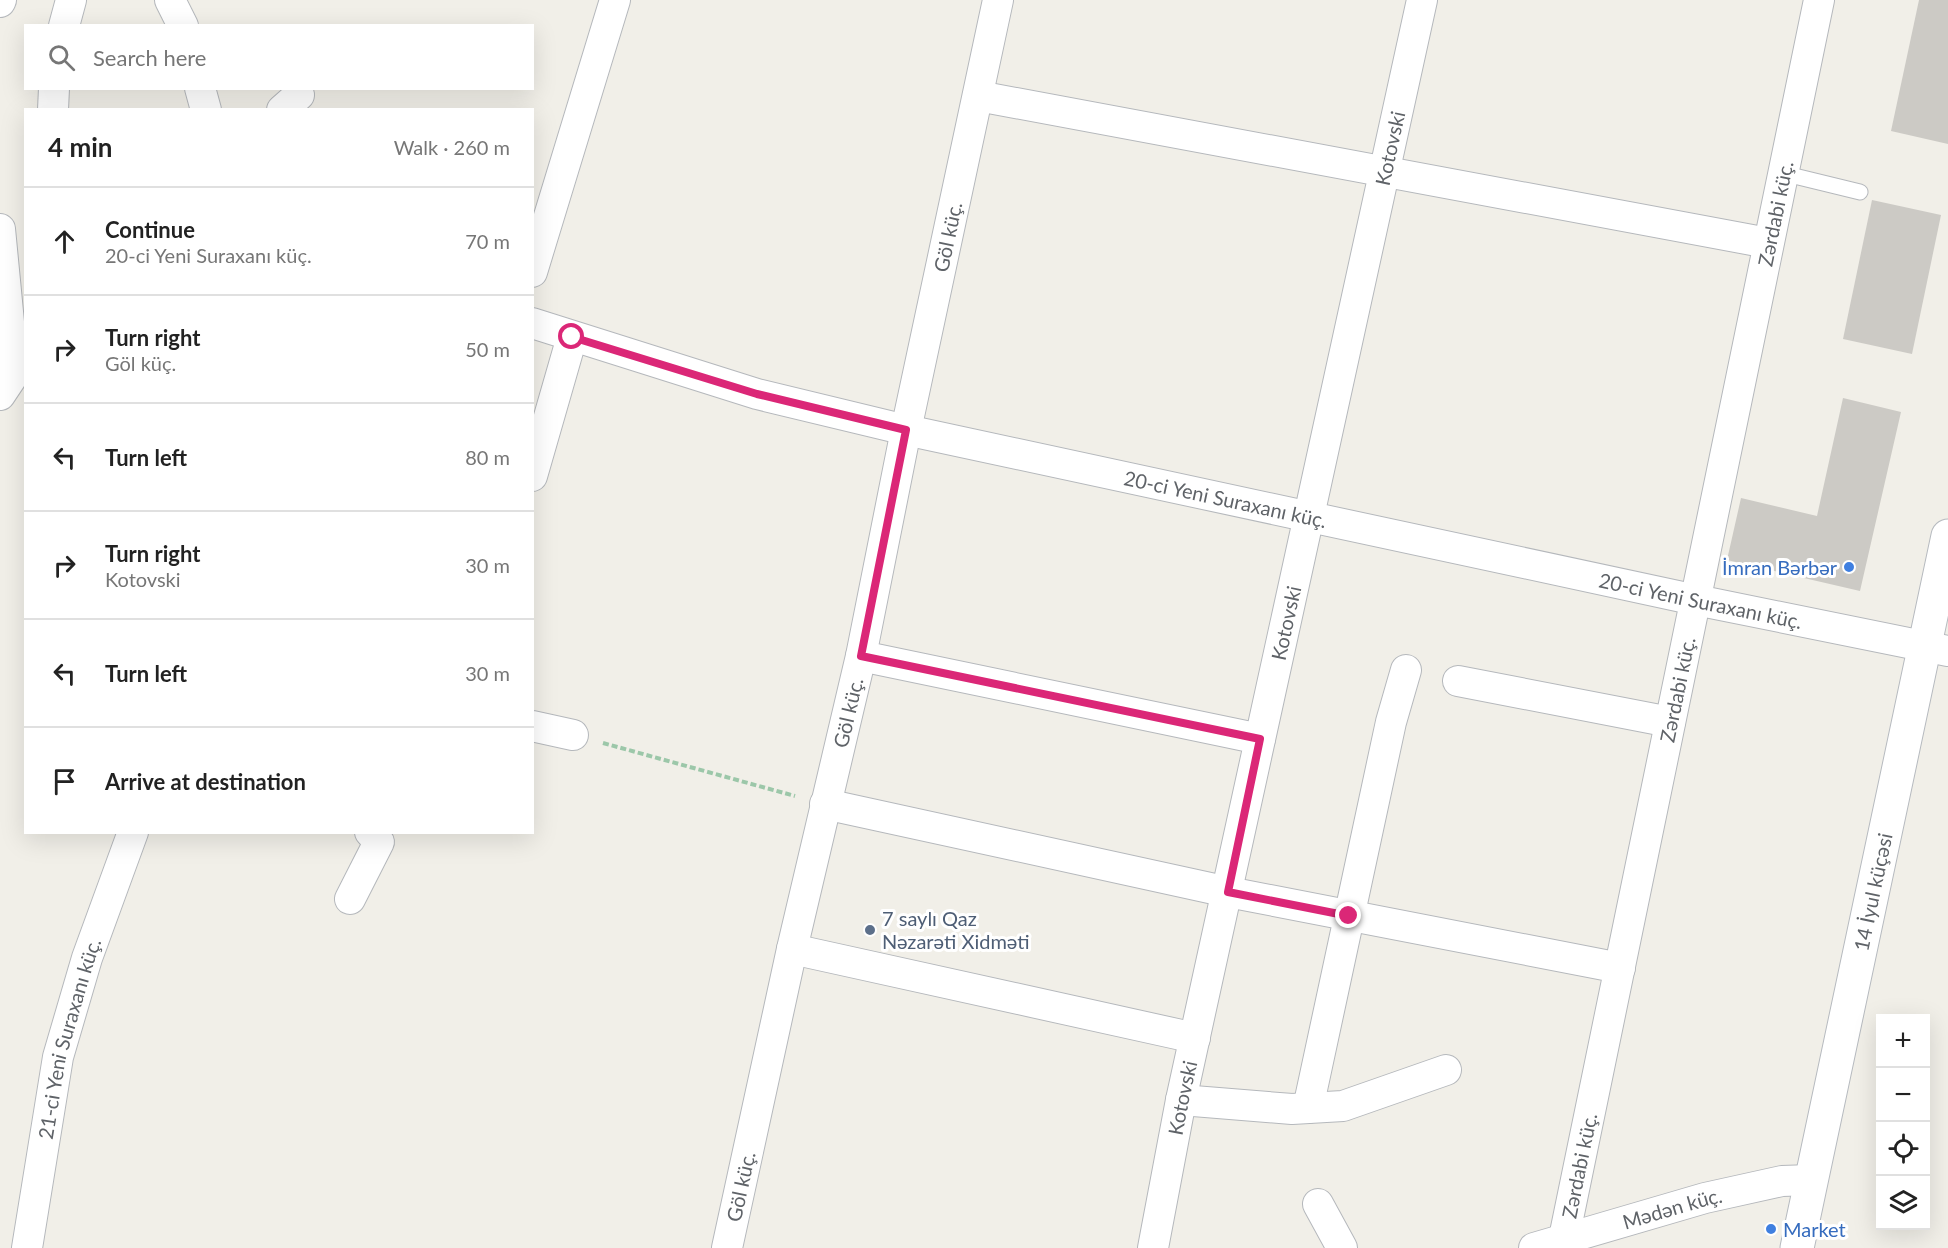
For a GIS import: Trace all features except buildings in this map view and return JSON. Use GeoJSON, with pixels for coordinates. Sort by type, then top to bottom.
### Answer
{"type":"FeatureCollection","features":[{"type":"Feature","properties":{"kind":"street"},"geometry":{"type":"LineString","coordinates":[[65,24],[71,0]]}},
{"type":"Feature","properties":{"kind":"street"},"geometry":{"type":"LineString","coordinates":[[170,0],[182,24]]}},
{"type":"Feature","properties":{"kind":"street"},"geometry":{"type":"LineString","coordinates":[[534,265],[615,0]]}},
{"type":"Feature","properties":{"kind":"street","name":"Göl küç."},"geometry":{"type":"LineString","coordinates":[[727,1248],[792,949],[861,656],[906,430],[998,0]]}},
{"type":"Feature","properties":{"kind":"street","name":"Kotovski"},"geometry":{"type":"LineString","coordinates":[[1153,1248],[1181,1100],[1422,0]]}},
{"type":"Feature","properties":{"kind":"street","name":"Zərdabi küç."},"geometry":{"type":"LineString","coordinates":[[1564,1238],[1819,0]]}},
{"type":"Feature","properties":{"kind":"street"},"geometry":{"type":"LineString","coordinates":[[53,108],[54,90]]}},
{"type":"Feature","properties":{"kind":"street"},"geometry":{"type":"LineString","coordinates":[[201,90],[205,108]]}},
{"type":"Feature","properties":{"kind":"street"},"geometry":{"type":"LineString","coordinates":[[978,96],[1768,243]]}},
{"type":"Feature","properties":{"kind":"street"},"geometry":{"type":"LineString","coordinates":[[0,229],[14,374],[0,395]]}},
{"type":"Feature","properties":{"kind":"street","name":"20-ci Yeni Suraxanı küç."},"geometry":{"type":"LineString","coordinates":[[534,324],[757,394],[906,430],[1696,600],[1936,648]]}},
{"type":"Feature","properties":{"kind":"street"},"geometry":{"type":"LineString","coordinates":[[534,469],[572,337]]}},
{"type":"Feature","properties":{"kind":"street","name":"14 İyul küçəsi"},"geometry":{"type":"LineString","coordinates":[[1797,1248],[1936,648],[1948,536]]}},
{"type":"Feature","properties":{"kind":"street"},"geometry":{"type":"LineString","coordinates":[[861,656],[1260,739]]}},
{"type":"Feature","properties":{"kind":"street"},"geometry":{"type":"LineString","coordinates":[[1308,1108],[1391,722],[1406,670]]}},
{"type":"Feature","properties":{"kind":"street"},"geometry":{"type":"LineString","coordinates":[[1458,681],[1671,722]]}},
{"type":"Feature","properties":{"kind":"street"},"geometry":{"type":"LineString","coordinates":[[534,726],[573,735]]}},
{"type":"Feature","properties":{"kind":"street"},"geometry":{"type":"LineString","coordinates":[[825,804],[1228,892],[1620,968]]}},
{"type":"Feature","properties":{"kind":"street","name":"21-ci Yeni Suraxanı küç."},"geometry":{"type":"LineString","coordinates":[[27,1248],[58,1056],[87,957],[132,834]]}},
{"type":"Feature","properties":{"kind":"street"},"geometry":{"type":"LineString","coordinates":[[350,899],[379,842],[372,834]]}},
{"type":"Feature","properties":{"kind":"street"},"geometry":{"type":"LineString","coordinates":[[792,949],[1195,1038]]}},
{"type":"Feature","properties":{"kind":"street"},"geometry":{"type":"LineString","coordinates":[[1181,1100],[1308,1108],[1343,1106],[1446,1070]]}},
{"type":"Feature","properties":{"kind":"street","name":"Mədən küç."},"geometry":{"type":"LineString","coordinates":[[1534,1248],[1715,1195],[1782,1181],[1811,1180]]}},
{"type":"Feature","properties":{"kind":"street"},"geometry":{"type":"LineString","coordinates":[[1318,1204],[1342,1248]]}},
{"type":"Feature","properties":{"kind":"lane"},"geometry":{"type":"LineString","coordinates":[[1782,173],[1860,192]]}},
{"type":"Feature","properties":{"kind":"path"},"geometry":{"type":"LineString","coordinates":[[573,735],[825,804]]}},
{"type":"Feature","properties":{"kind":"place","name":"İmran Bərbər"},"geometry":{"type":"Point","coordinates":[1849,567]}},
{"type":"Feature","properties":{"kind":"place","name":"7 saylı Qaz Nəzarəti Xidməti"},"geometry":{"type":"Point","coordinates":[870,930]}},
{"type":"Feature","properties":{"kind":"place","name":"Market"},"geometry":{"type":"Point","coordinates":[1771,1229]}},
{"type":"Feature","properties":{"kind":"route"},"geometry":{"type":"LineString","coordinates":[[572,337],[757,394],[906,430],[861,656],[1260,739],[1228,892],[1349,916]]}}]}
